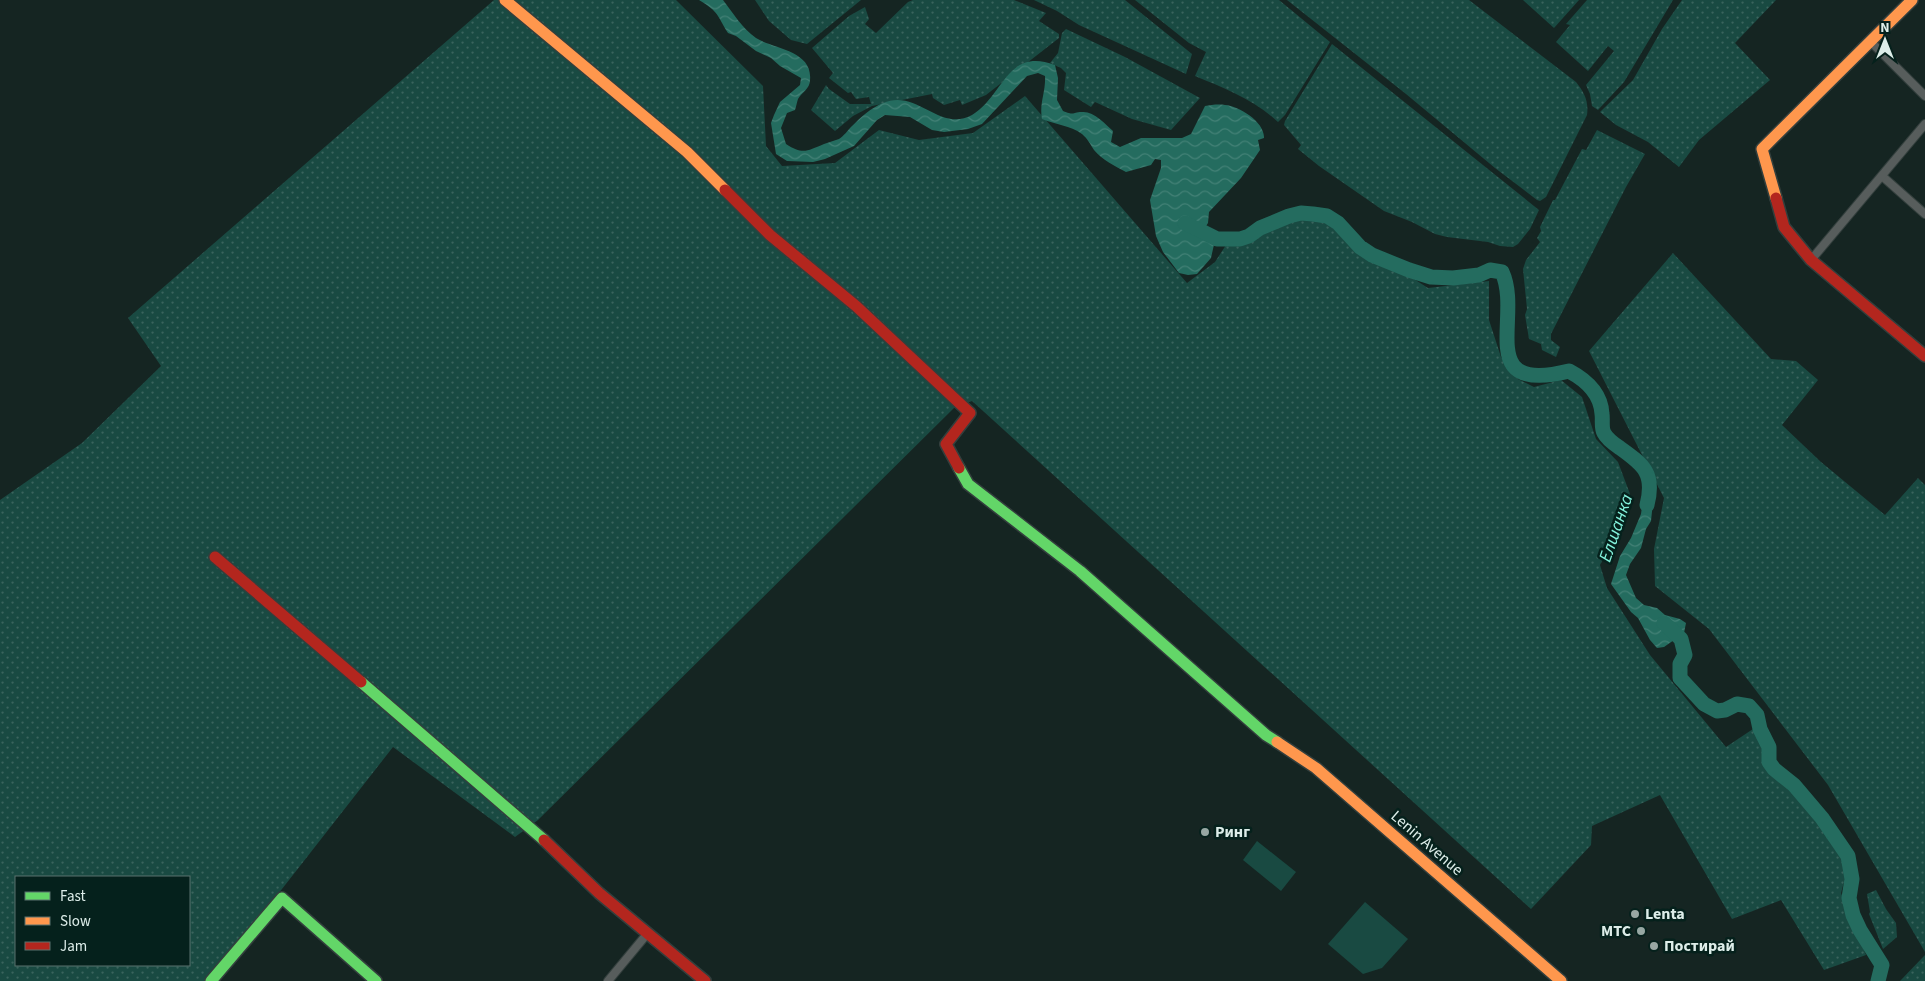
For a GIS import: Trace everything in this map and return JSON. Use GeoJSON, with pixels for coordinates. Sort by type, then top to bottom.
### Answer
{"type":"FeatureCollection","features":[{"type":"Feature","properties":{"kind":"street","name":"Lenin Avenue"},"geometry":{"type":"LineString","coordinates":[[505,0],[687,152],[770,235],[856,306],[970,412],[946,444],[968,484],[1080,571],[1266,735],[1316,768],[1561,981]]}},
{"type":"Feature","properties":{"kind":"street"},"geometry":{"type":"LineString","coordinates":[[1912,0],[1762,149],[1784,227],[1811,260],[1925,356]]}},
{"type":"Feature","properties":{"kind":"street"},"geometry":{"type":"LineString","coordinates":[[1870,41],[1925,96]]}},
{"type":"Feature","properties":{"kind":"street"},"geometry":{"type":"LineString","coordinates":[[1811,260],[1925,124]]}},
{"type":"Feature","properties":{"kind":"street"},"geometry":{"type":"LineString","coordinates":[[1882,176],[1925,214]]}},
{"type":"Feature","properties":{"kind":"street"},"geometry":{"type":"LineString","coordinates":[[215,557],[541,836],[558,855],[647,934],[705,981]]}},
{"type":"Feature","properties":{"kind":"street"},"geometry":{"type":"LineString","coordinates":[[211,981],[282,898],[376,981]]}},
{"type":"Feature","properties":{"kind":"street"},"geometry":{"type":"LineString","coordinates":[[608,981],[647,934]]}},
{"type":"Feature","properties":{"kind":"shaded area"},"geometry":{"type":"Polygon","coordinates":[[[494,0],[676,0],[763,86],[766,146],[782,166],[835,163],[879,130],[919,140],[973,133],[1025,96],[1187,283],[1215,262],[1226,245],[1301,218],[1326,221],[1428,288],[1489,281],[1489,320],[1501,357],[1518,379],[1534,387],[1561,380],[1582,397],[1596,439],[1618,462],[1630,494],[1626,516],[1600,565],[1607,588],[1650,655],[1726,747],[1753,729],[1848,867],[1841,893],[1866,955],[1824,970],[1781,900],[1732,919],[1660,795],[1592,826],[1591,845],[1531,909],[972,401],[954,408],[538,820],[515,837],[393,747],[282,889],[205,981],[0,981],[0,500],[82,443],[161,366],[128,318],[494,0]]]}},
{"type":"Feature","properties":{"kind":"shaded area"},"geometry":{"type":"Polygon","coordinates":[[[755,0],[861,0],[807,44],[791,40],[769,21],[755,0]]]}},
{"type":"Feature","properties":{"kind":"shaded area"},"geometry":{"type":"Polygon","coordinates":[[[913,0],[1014,0],[1046,13],[1039,21],[1059,34],[1059,38],[986,95],[962,105],[960,100],[944,105],[933,98],[932,94],[872,106],[853,116],[835,131],[811,110],[826,85],[850,104],[871,104],[869,97],[856,99],[851,92],[848,93],[829,78],[833,73],[812,48],[849,16],[865,7],[869,19],[865,24],[876,33],[908,2],[913,0]]]}},
{"type":"Feature","properties":{"kind":"shaded area"},"geometry":{"type":"Polygon","coordinates":[[[1034,0],[1125,0],[1192,54],[1186,74],[1079,25],[1057,11],[1034,0]]]}},
{"type":"Feature","properties":{"kind":"shaded area"},"geometry":{"type":"Polygon","coordinates":[[[1135,0],[1279,0],[1330,42],[1285,115],[1278,122],[1249,101],[1195,76],[1206,52],[1189,43],[1135,0]]]}},
{"type":"Feature","properties":{"kind":"shaded area"},"geometry":{"type":"Polygon","coordinates":[[[1287,0],[1469,0],[1576,82],[1585,97],[1587,115],[1546,197],[1540,201],[1537,200],[1287,0]]]}},
{"type":"Feature","properties":{"kind":"shaded area"},"geometry":{"type":"Polygon","coordinates":[[[1523,0],[1579,0],[1554,28],[1523,0]]]}},
{"type":"Feature","properties":{"kind":"shaded area"},"geometry":{"type":"Polygon","coordinates":[[[1587,0],[1673,0],[1624,82],[1598,110],[1592,106],[1586,85],[1614,51],[1608,46],[1588,71],[1556,42],[1570,25],[1566,24],[1587,0]]]}},
{"type":"Feature","properties":{"kind":"shaded area"},"geometry":{"type":"Polygon","coordinates":[[[1682,0],[1776,0],[1735,43],[1770,80],[1699,140],[1679,167],[1648,142],[1616,125],[1600,112],[1633,80],[1662,29],[1682,0]]]}},
{"type":"Feature","properties":{"kind":"shaded area"},"geometry":{"type":"Polygon","coordinates":[[[1066,29],[1125,57],[1200,98],[1171,130],[1132,119],[1095,102],[1091,107],[1064,90],[1066,73],[1061,68],[1050,63],[1058,53],[1062,33],[1066,29]]]}},
{"type":"Feature","properties":{"kind":"shaded area"},"geometry":{"type":"Polygon","coordinates":[[[1332,44],[1539,210],[1530,229],[1518,244],[1513,247],[1500,246],[1488,242],[1435,234],[1384,211],[1319,166],[1298,149],[1301,145],[1284,125],[1285,121],[1332,44]]]}},
{"type":"Feature","properties":{"kind":"shaded area"},"geometry":{"type":"Polygon","coordinates":[[[1597,130],[1645,154],[1626,187],[1551,334],[1551,340],[1560,347],[1556,357],[1542,350],[1541,344],[1529,339],[1525,315],[1527,309],[1523,269],[1526,260],[1540,242],[1537,238],[1541,231],[1540,227],[1553,200],[1555,200],[1582,149],[1586,150],[1597,130]]]}},
{"type":"Feature","properties":{"kind":"shaded area"},"geometry":{"type":"Polygon","coordinates":[[[1673,253],[1771,359],[1796,361],[1818,380],[1782,425],[1821,462],[1885,515],[1918,478],[1925,485],[1925,952],[1828,785],[1709,629],[1655,586],[1654,549],[1664,498],[1589,351],[1673,253]]]}},
{"type":"Feature","properties":{"kind":"shaded area"},"geometry":{"type":"Polygon","coordinates":[[[1257,841],[1296,872],[1281,891],[1243,860],[1257,841]]]}},
{"type":"Feature","properties":{"kind":"shaded area"},"geometry":{"type":"Polygon","coordinates":[[[1876,890],[1896,923],[1897,937],[1883,949],[1869,914],[1867,894],[1876,890]]]}},
{"type":"Feature","properties":{"kind":"shaded area"},"geometry":{"type":"Polygon","coordinates":[[[1365,902],[1408,939],[1382,968],[1363,974],[1328,944],[1365,902]]]}},
{"type":"Feature","properties":{"kind":"shaded area"},"geometry":{"type":"Polygon","coordinates":[[[1925,955],[1925,981],[1900,981],[1925,955]]]}},
{"type":"Feature","properties":{"kind":"water"},"geometry":{"type":"Polygon","coordinates":[[[699,0],[723,0],[742,25],[756,38],[799,56],[805,62],[809,70],[809,86],[798,99],[795,110],[787,113],[781,128],[786,144],[801,151],[839,139],[870,110],[883,103],[895,100],[907,101],[949,119],[960,119],[972,115],[983,107],[1007,76],[1016,68],[1026,63],[1039,61],[1055,65],[1058,78],[1057,100],[1063,111],[1072,114],[1086,112],[1095,116],[1113,131],[1111,142],[1120,147],[1141,138],[1182,138],[1191,134],[1205,106],[1215,105],[1231,106],[1250,116],[1260,126],[1264,138],[1258,140],[1260,150],[1241,178],[1209,212],[1208,223],[1202,232],[1207,239],[1215,240],[1211,258],[1197,274],[1179,273],[1163,252],[1156,236],[1150,200],[1161,168],[1161,160],[1155,159],[1151,165],[1126,172],[1101,157],[1082,134],[1068,127],[1042,119],[1041,108],[1045,76],[1038,73],[1027,76],[982,124],[968,129],[944,132],[932,130],[910,117],[885,115],[877,120],[854,146],[825,159],[813,162],[787,161],[776,154],[771,123],[780,102],[800,85],[801,78],[780,66],[771,58],[756,51],[736,36],[728,33],[714,11],[699,0]]]}},
{"type":"Feature","properties":{"kind":"water"},"geometry":{"type":"Polygon","coordinates":[[[1650,485],[1654,485],[1656,494],[1651,521],[1646,529],[1641,548],[1630,564],[1626,575],[1636,598],[1644,605],[1657,608],[1665,615],[1680,619],[1686,623],[1684,633],[1664,647],[1657,648],[1650,640],[1638,618],[1631,612],[1611,584],[1620,556],[1631,538],[1641,514],[1650,485]]]}},
{"type":"Feature","properties":{"kind":"waterway","name":"Елшанка"},"geometry":{"type":"LineString","coordinates":[[1185,223],[1217,239],[1240,239],[1289,216],[1301,213],[1327,216],[1338,223],[1360,247],[1372,255],[1409,270],[1431,277],[1453,278],[1479,275],[1490,270],[1502,272],[1507,290],[1507,347],[1511,362],[1521,372],[1539,375],[1569,371],[1592,388],[1601,406],[1605,435],[1646,471],[1650,485],[1647,505]]}},
{"type":"Feature","properties":{"kind":"waterway","name":"Елшанка"},"geometry":{"type":"LineString","coordinates":[[1664,623],[1681,639],[1685,655],[1680,664],[1680,678],[1704,704],[1717,711],[1725,710],[1737,704],[1749,706],[1757,715],[1760,729],[1769,747],[1769,762],[1774,769],[1794,785],[1822,818],[1848,856],[1852,879],[1849,898],[1853,915],[1882,965],[1878,981]]}},
{"type":"Feature","properties":{"kind":"traffic: fast"},"geometry":{"type":"LineString","coordinates":[[959,468],[968,484],[1080,571],[1266,735],[1277,742]]}},
{"type":"Feature","properties":{"kind":"traffic: fast"},"geometry":{"type":"LineString","coordinates":[[361,682],[544,840]]}},
{"type":"Feature","properties":{"kind":"traffic: fast"},"geometry":{"type":"LineString","coordinates":[[211,981],[282,898],[376,981]]}},
{"type":"Feature","properties":{"kind":"traffic: slow"},"geometry":{"type":"LineString","coordinates":[[505,0],[687,152],[725,190]]}},
{"type":"Feature","properties":{"kind":"traffic: slow"},"geometry":{"type":"LineString","coordinates":[[1776,198],[1762,149],[1912,0]]}},
{"type":"Feature","properties":{"kind":"traffic: slow"},"geometry":{"type":"LineString","coordinates":[[1277,742],[1316,768],[1561,981]]}},
{"type":"Feature","properties":{"kind":"traffic: jam"},"geometry":{"type":"LineString","coordinates":[[725,190],[770,235],[856,306],[970,413],[946,444],[959,468]]}},
{"type":"Feature","properties":{"kind":"traffic: jam"},"geometry":{"type":"LineString","coordinates":[[1776,198],[1784,227],[1811,260],[1925,356]]}},
{"type":"Feature","properties":{"kind":"traffic: jam"},"geometry":{"type":"LineString","coordinates":[[215,557],[361,682]]}},
{"type":"Feature","properties":{"kind":"traffic: jam"},"geometry":{"type":"LineString","coordinates":[[544,840],[599,893],[705,981]]}},
{"type":"Feature","properties":{"kind":"place","name":"Ринг"},"geometry":{"type":"Point","coordinates":[1205,832]}},
{"type":"Feature","properties":{"kind":"place","name":"Lenta"},"geometry":{"type":"Point","coordinates":[1635,914]}},
{"type":"Feature","properties":{"kind":"place","name":"МТС"},"geometry":{"type":"Point","coordinates":[1641,931]}},
{"type":"Feature","properties":{"kind":"place","name":"Постирай"},"geometry":{"type":"Point","coordinates":[1654,946]}}]}
